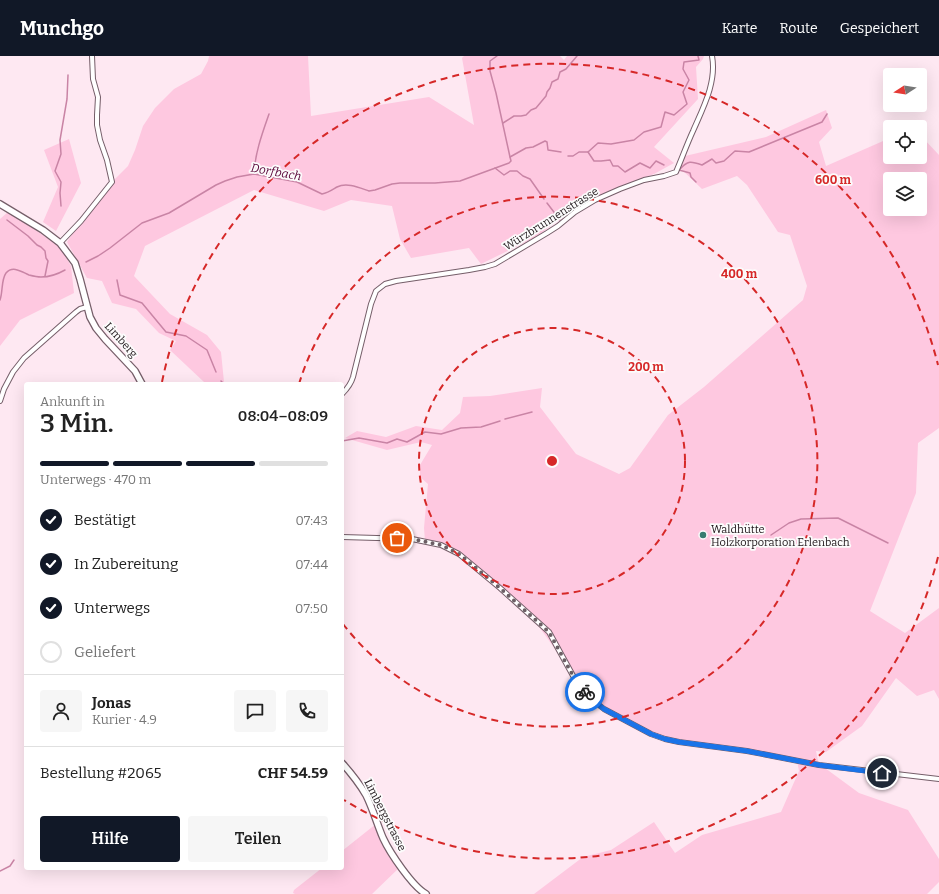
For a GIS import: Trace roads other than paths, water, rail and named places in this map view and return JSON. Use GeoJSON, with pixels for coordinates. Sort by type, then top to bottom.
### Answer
{"type":"FeatureCollection","features":[{"type":"Feature","properties":{"kind":"street"},"geometry":{"type":"LineString","coordinates":[[0,204],[43,230],[60,243],[81,221],[112,182],[97,125],[98,97],[93,79],[92,56]]}},
{"type":"Feature","properties":{"kind":"street","name":"Würzbrunnenstrasse"},"geometry":{"type":"LineString","coordinates":[[344,392],[347,390],[353,377],[371,304],[376,291],[385,284],[396,280],[469,270],[494,264],[547,233],[575,212],[595,200],[644,180],[676,172],[703,109],[712,82],[712,56]]}},
{"type":"Feature","properties":{"kind":"street","name":"Limberg"},"geometry":{"type":"LineString","coordinates":[[60,243],[75,263],[90,317],[96,328],[135,371],[141,382]]}},
{"type":"Feature","properties":{"kind":"street"},"geometry":{"type":"LineString","coordinates":[[0,400],[13,372],[24,358],[76,312],[87,307]]}},
{"type":"Feature","properties":{"kind":"street"},"geometry":{"type":"LineString","coordinates":[[344,537],[412,539],[441,545],[459,554],[549,632],[577,683],[590,698],[604,709],[651,734],[679,742],[747,751],[819,765],[939,779]]}},
{"type":"Feature","properties":{"kind":"street","name":"Limbergstrasse"},"geometry":{"type":"LineString","coordinates":[[344,765],[366,794],[384,839],[399,865],[421,892],[426,894]]}},
{"type":"Feature","properties":{"kind":"waterway","name":"Dorfbach"},"geometry":{"type":"LineString","coordinates":[[86,262],[110,248],[142,223],[169,213],[216,185],[237,177],[254,174],[297,182],[322,194],[345,185],[369,191],[400,183],[460,181],[509,163],[511,161],[490,71],[490,61],[497,56]]}},
{"type":"Feature","properties":{"kind":"waterway"},"geometry":{"type":"LineString","coordinates":[[503,123],[514,116],[526,115],[531,110],[536,108],[546,96],[552,82],[558,79],[560,72],[566,69],[577,56]]}},
{"type":"Feature","properties":{"kind":"waterway"},"geometry":{"type":"LineString","coordinates":[[568,156],[573,156],[579,152],[588,152],[598,143],[611,144],[634,140],[644,132],[661,127],[665,112],[674,115],[687,104],[683,92],[689,80],[683,69],[684,62],[699,60],[698,56]]}},
{"type":"Feature","properties":{"kind":"waterway"},"geometry":{"type":"LineString","coordinates":[[61,206],[61,182],[55,171],[61,154],[60,140],[67,99],[68,75]]}},
{"type":"Feature","properties":{"kind":"waterway"},"geometry":{"type":"LineString","coordinates":[[254,174],[257,151],[269,114]]}},
{"type":"Feature","properties":{"kind":"waterway"},"geometry":{"type":"LineString","coordinates":[[696,182],[691,177],[690,173],[679,170],[685,164],[692,162],[702,165],[712,159],[716,163],[724,161],[735,151],[749,152],[822,122],[827,114]]}},
{"type":"Feature","properties":{"kind":"waterway"},"geometry":{"type":"LineString","coordinates":[[510,157],[526,148],[533,147],[545,141],[547,142],[548,150],[561,152]]}},
{"type":"Feature","properties":{"kind":"waterway"},"geometry":{"type":"LineString","coordinates":[[588,152],[594,161],[610,160],[613,166],[618,166],[625,172],[640,163],[650,168],[656,161],[664,165]]}},
{"type":"Feature","properties":{"kind":"waterway"},"geometry":{"type":"LineString","coordinates":[[495,168],[504,175],[510,171],[517,171],[530,179],[544,199]]}},
{"type":"Feature","properties":{"kind":"waterway"},"geometry":{"type":"LineString","coordinates":[[547,203],[560,220]]}},
{"type":"Feature","properties":{"kind":"waterway"},"geometry":{"type":"LineString","coordinates":[[7,220],[45,251],[48,261],[45,276]]}},
{"type":"Feature","properties":{"kind":"waterway","name":"Dorfbach"},"geometry":{"type":"LineString","coordinates":[[0,300],[3,279],[9,271],[15,269],[29,275],[41,277],[54,275],[65,270]]}},
{"type":"Feature","properties":{"kind":"waterway"},"geometry":{"type":"LineString","coordinates":[[117,280],[120,295],[142,303],[166,332],[186,336],[207,350],[216,372]]}},
{"type":"Feature","properties":{"kind":"waterway"},"geometry":{"type":"LineString","coordinates":[[505,419],[532,412]]}},
{"type":"Feature","properties":{"kind":"waterway"},"geometry":{"type":"LineString","coordinates":[[344,441],[359,438],[387,443],[397,439],[407,442],[425,432],[441,434],[461,428],[481,427],[500,421]]}},
{"type":"Feature","properties":{"kind":"waterway"},"geometry":{"type":"LineString","coordinates":[[771,535],[789,523],[801,519],[838,518],[888,543]]}},
{"type":"Feature","properties":{"kind":"waterway"},"geometry":{"type":"LineString","coordinates":[[0,871],[10,866],[14,860]]}},
{"type":"Feature","properties":{"kind":"place","name":"Waldhütte Holzkorporation Erlenbach"},"geometry":{"type":"Point","coordinates":[703,535]}}]}
